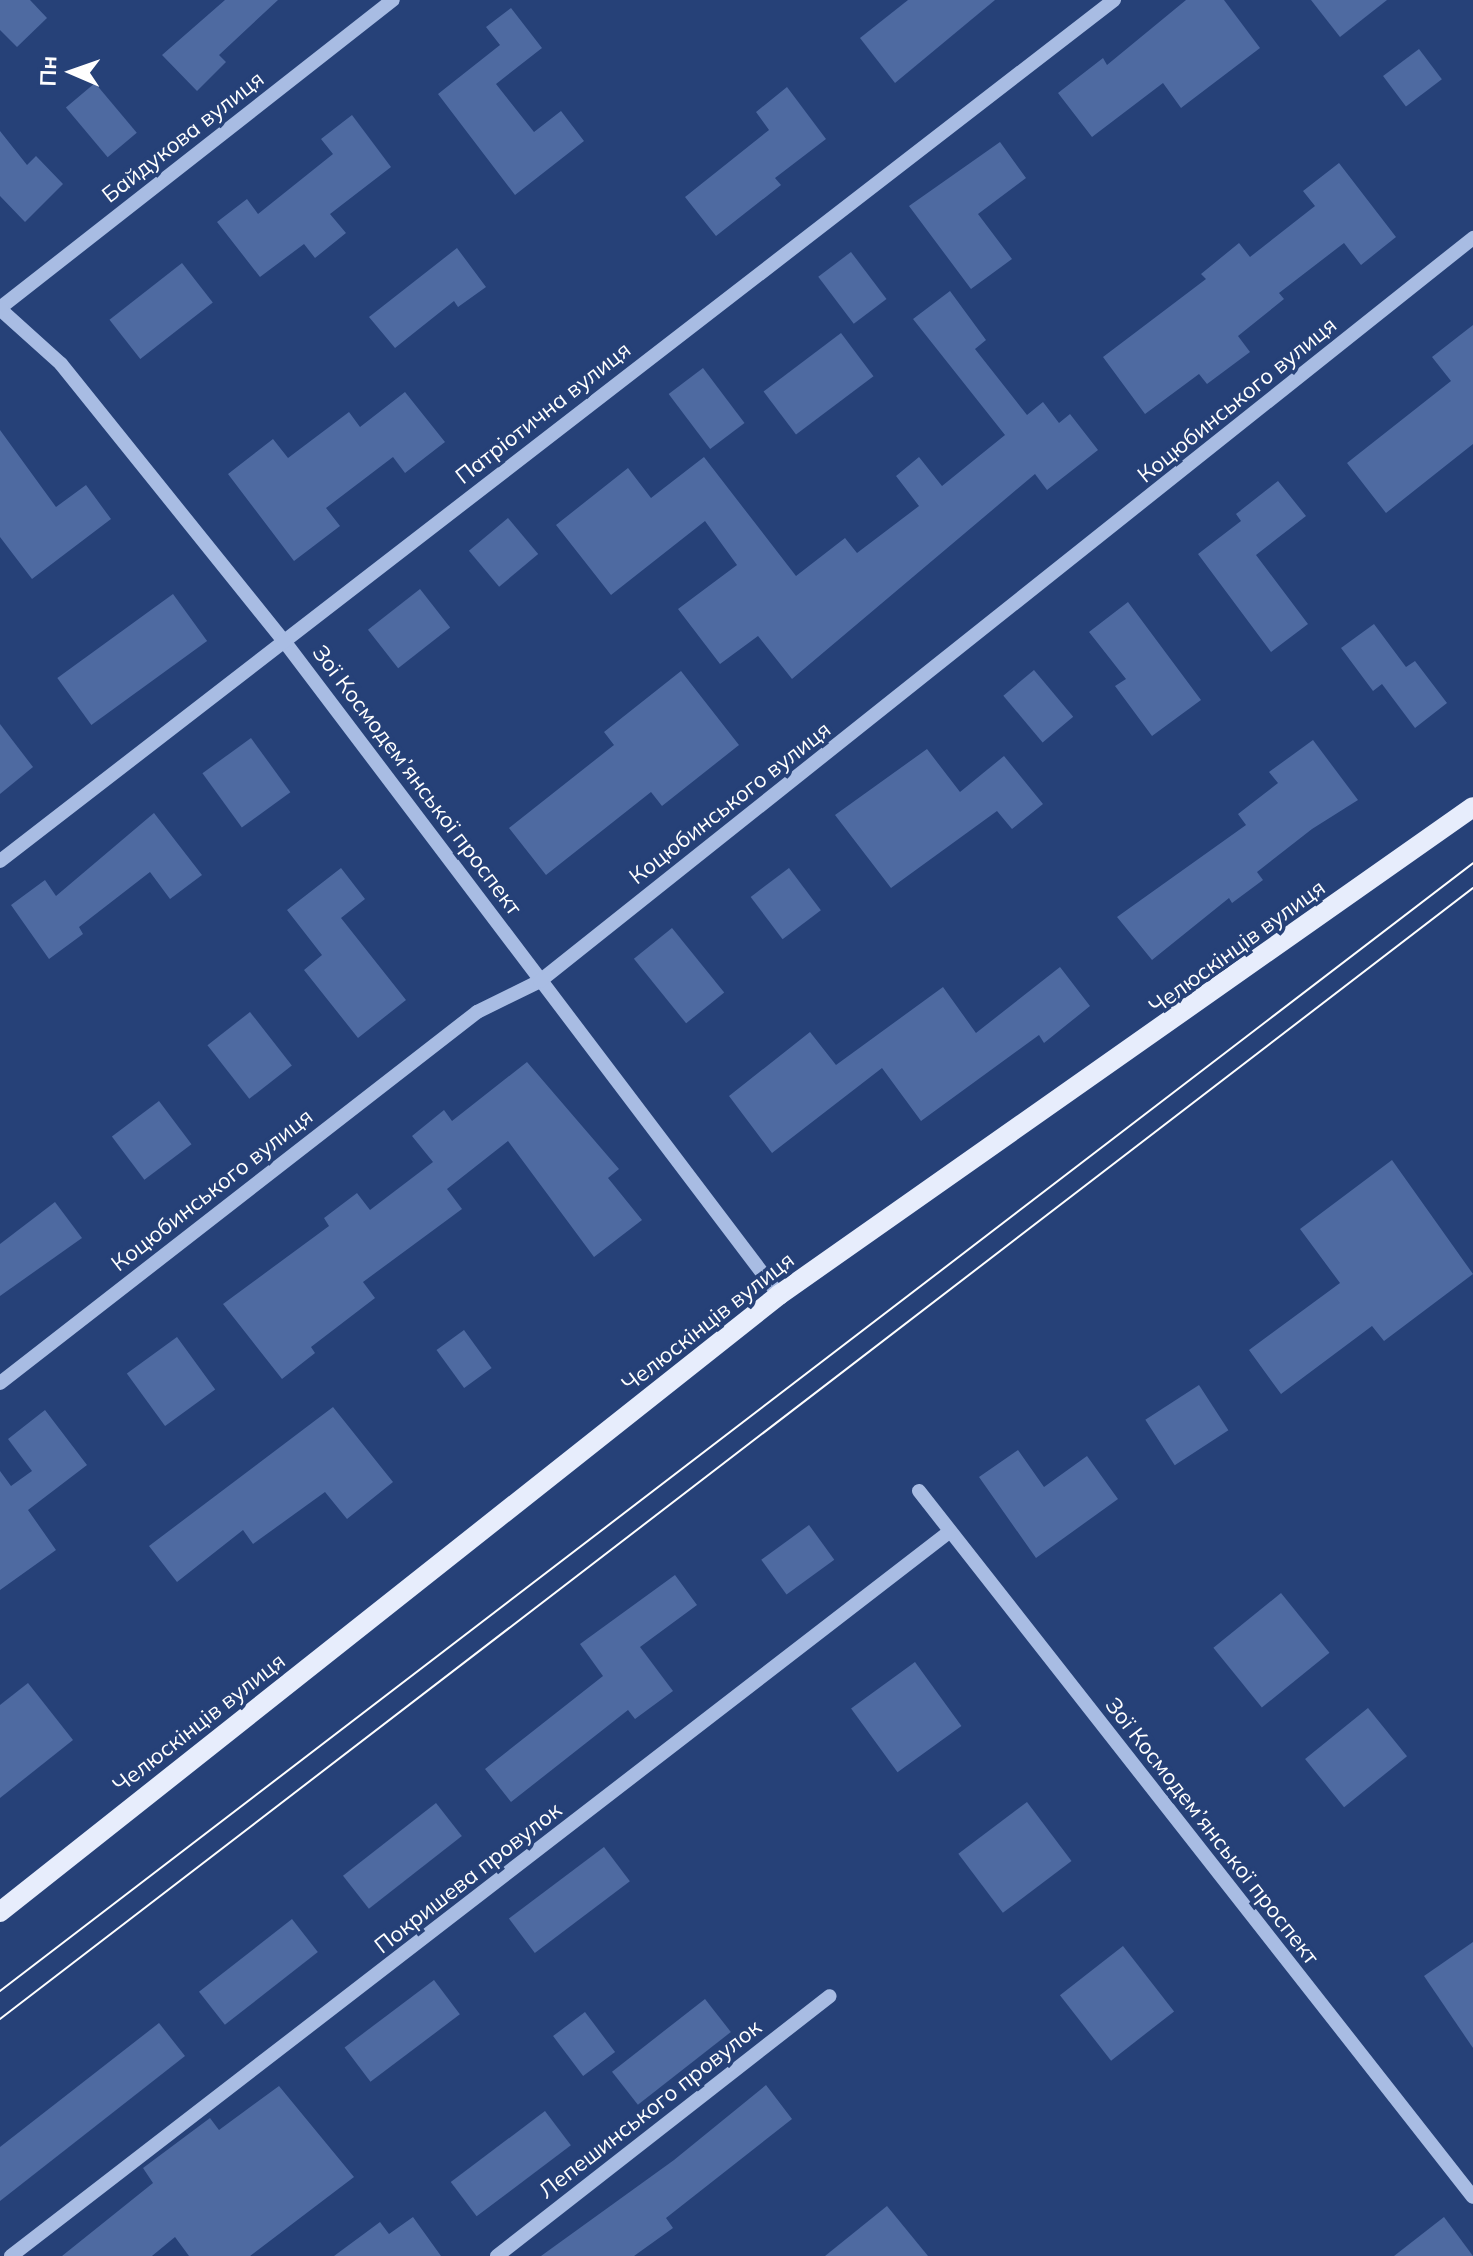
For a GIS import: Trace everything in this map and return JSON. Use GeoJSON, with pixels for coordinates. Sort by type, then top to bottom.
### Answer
{"type":"FeatureCollection","features":[{"type":"Feature","properties":{"kind":"main road","name":"Челюскінців вулиця"},"geometry":{"type":"LineString","coordinates":[[0,1912],[779,1295],[1473,807]]}},
{"type":"Feature","properties":{"kind":"street","name":"Байдукова вулиця"},"geometry":{"type":"LineString","coordinates":[[0,308],[393,0]]}},
{"type":"Feature","properties":{"kind":"street","name":"Патріотична вулиця"},"geometry":{"type":"LineString","coordinates":[[0,861],[1114,0]]}},
{"type":"Feature","properties":{"kind":"street","name":"Коцюбинського вулиця"},"geometry":{"type":"LineString","coordinates":[[0,1383],[477,1012],[540,981],[1473,238]]}},
{"type":"Feature","properties":{"kind":"street","name":"Зої Космодем’янської проспект"},"geometry":{"type":"LineString","coordinates":[[0,308],[61,364],[284,641],[779,1295]]}},
{"type":"Feature","properties":{"kind":"street","name":"Зої Космодем’янської проспект"},"geometry":{"type":"LineString","coordinates":[[919,1491],[1473,2197]]}},
{"type":"Feature","properties":{"kind":"street","name":"Покришева провулок"},"geometry":{"type":"LineString","coordinates":[[11,2256],[949,1532]]}},
{"type":"Feature","properties":{"kind":"street","name":"Лепешинського провулок"},"geometry":{"type":"LineString","coordinates":[[497,2256],[830,1996]]}},
{"type":"Feature","properties":{"kind":"building"},"geometry":{"type":"Polygon","coordinates":[[[0,0],[30,0],[47,18],[17,47],[0,30],[0,0]]]}},
{"type":"Feature","properties":{"kind":"building"},"geometry":{"type":"Polygon","coordinates":[[[225,0],[278,0],[219,55],[226,62],[197,91],[162,55],[225,0]]]}},
{"type":"Feature","properties":{"kind":"building"},"geometry":{"type":"Polygon","coordinates":[[[908,0],[995,0],[895,83],[860,38],[908,0]]]}},
{"type":"Feature","properties":{"kind":"building"},"geometry":{"type":"Polygon","coordinates":[[[1186,0],[1224,0],[1260,48],[1181,108],[1163,83],[1092,137],[1058,93],[1103,58],[1107,65],[1186,0]]]}},
{"type":"Feature","properties":{"kind":"building"},"geometry":{"type":"Polygon","coordinates":[[[1311,0],[1387,0],[1340,37],[1311,0]]]}},
{"type":"Feature","properties":{"kind":"building"},"geometry":{"type":"Polygon","coordinates":[[[511,8],[542,48],[496,84],[534,132],[561,111],[584,141],[515,195],[438,94],[500,45],[486,27],[511,8]]]}},
{"type":"Feature","properties":{"kind":"building"},"geometry":{"type":"Polygon","coordinates":[[[1419,49],[1442,79],[1406,106],[1383,76],[1419,49]]]}},
{"type":"Feature","properties":{"kind":"building"},"geometry":{"type":"Polygon","coordinates":[[[95,83],[137,133],[108,157],[66,107],[95,83]]]}},
{"type":"Feature","properties":{"kind":"building"},"geometry":{"type":"Polygon","coordinates":[[[787,87],[826,139],[775,178],[781,185],[716,236],[685,197],[769,130],[756,112],[787,87]]]}},
{"type":"Feature","properties":{"kind":"building"},"geometry":{"type":"Polygon","coordinates":[[[352,115],[391,167],[330,214],[346,233],[315,258],[304,244],[260,277],[217,222],[247,199],[258,214],[333,154],[321,139],[352,115]]]}},
{"type":"Feature","properties":{"kind":"building"},"geometry":{"type":"Polygon","coordinates":[[[0,131],[27,165],[36,156],[63,184],[25,222],[0,196],[0,131]]]}},
{"type":"Feature","properties":{"kind":"building"},"geometry":{"type":"Polygon","coordinates":[[[1000,142],[1026,178],[978,214],[1012,259],[971,289],[909,206],[1000,142]]]}},
{"type":"Feature","properties":{"kind":"building"},"geometry":{"type":"Polygon","coordinates":[[[1339,163],[1396,237],[1361,265],[1344,243],[1279,293],[1284,299],[1238,336],[1250,352],[1207,384],[1199,374],[1145,414],[1103,357],[1206,279],[1201,274],[1239,243],[1250,257],[1315,206],[1303,191],[1339,163]]]}},
{"type":"Feature","properties":{"kind":"building"},"geometry":{"type":"Polygon","coordinates":[[[457,248],[486,287],[458,307],[454,301],[395,348],[369,317],[457,248]]]}},
{"type":"Feature","properties":{"kind":"building"},"geometry":{"type":"Polygon","coordinates":[[[851,252],[887,299],[854,324],[818,277],[851,252]]]}},
{"type":"Feature","properties":{"kind":"building"},"geometry":{"type":"Polygon","coordinates":[[[182,263],[213,302],[140,359],[110,320],[182,263]]]}},
{"type":"Feature","properties":{"kind":"building"},"geometry":{"type":"Polygon","coordinates":[[[950,291],[986,340],[975,349],[1027,415],[1043,402],[1059,423],[1070,414],[1098,450],[1047,490],[1035,474],[792,679],[758,636],[720,664],[678,609],[737,565],[705,521],[611,595],[556,525],[628,468],[651,498],[704,457],[796,576],[845,538],[857,553],[919,506],[896,476],[919,457],[942,486],[1005,435],[913,319],[950,291]]]}},
{"type":"Feature","properties":{"kind":"building"},"geometry":{"type":"Polygon","coordinates":[[[1473,325],[1473,444],[1386,513],[1347,463],[1451,381],[1432,357],[1473,325]]]}},
{"type":"Feature","properties":{"kind":"building"},"geometry":{"type":"Polygon","coordinates":[[[841,333],[873,376],[796,435],[764,391],[841,333]]]}},
{"type":"Feature","properties":{"kind":"building"},"geometry":{"type":"Polygon","coordinates":[[[703,368],[745,423],[710,449],[669,394],[703,368]]]}},
{"type":"Feature","properties":{"kind":"building"},"geometry":{"type":"Polygon","coordinates":[[[405,392],[445,442],[405,473],[393,457],[326,508],[340,526],[294,561],[228,474],[273,439],[288,458],[349,412],[360,427],[405,392]]]}},
{"type":"Feature","properties":{"kind":"building"},"geometry":{"type":"Polygon","coordinates":[[[0,430],[56,507],[86,485],[111,519],[32,579],[0,537],[0,430]]]}},
{"type":"Feature","properties":{"kind":"building"},"geometry":{"type":"Polygon","coordinates":[[[1278,481],[1306,516],[1256,555],[1308,624],[1271,652],[1198,554],[1241,521],[1236,514],[1278,481]]]}},
{"type":"Feature","properties":{"kind":"building"},"geometry":{"type":"Polygon","coordinates":[[[508,518],[538,554],[499,587],[469,551],[508,518]]]}},
{"type":"Feature","properties":{"kind":"building"},"geometry":{"type":"Polygon","coordinates":[[[420,589],[450,628],[398,668],[368,630],[420,589]]]}},
{"type":"Feature","properties":{"kind":"building"},"geometry":{"type":"Polygon","coordinates":[[[173,594],[207,641],[91,725],[57,678],[173,594]]]}},
{"type":"Feature","properties":{"kind":"building"},"geometry":{"type":"Polygon","coordinates":[[[1128,602],[1201,700],[1152,736],[1115,686],[1126,679],[1089,632],[1128,602]]]}},
{"type":"Feature","properties":{"kind":"building"},"geometry":{"type":"Polygon","coordinates":[[[1374,624],[1406,667],[1415,661],[1447,703],[1415,728],[1382,684],[1373,691],[1341,648],[1374,624]]]}},
{"type":"Feature","properties":{"kind":"building"},"geometry":{"type":"Polygon","coordinates":[[[1034,670],[1073,717],[1043,742],[1003,696],[1034,670]]]}},
{"type":"Feature","properties":{"kind":"building"},"geometry":{"type":"Polygon","coordinates":[[[681,671],[739,745],[662,806],[651,792],[546,875],[509,828],[614,745],[604,732],[681,671]]]}},
{"type":"Feature","properties":{"kind":"building"},"geometry":{"type":"Polygon","coordinates":[[[0,724],[33,767],[0,794],[0,724]]]}},
{"type":"Feature","properties":{"kind":"building"},"geometry":{"type":"Polygon","coordinates":[[[251,738],[290,792],[242,827],[202,773],[251,738]]]}},
{"type":"Feature","properties":{"kind":"building"},"geometry":{"type":"Polygon","coordinates":[[[1313,740],[1358,800],[1312,829],[1257,872],[1263,880],[1232,903],[1229,898],[1152,960],[1117,917],[1246,825],[1238,814],[1278,783],[1269,772],[1313,740]]]}},
{"type":"Feature","properties":{"kind":"building"},"geometry":{"type":"Polygon","coordinates":[[[927,749],[960,792],[1004,756],[1043,804],[1012,829],[997,811],[891,888],[835,815],[927,749]]]}},
{"type":"Feature","properties":{"kind":"building"},"geometry":{"type":"Polygon","coordinates":[[[154,813],[202,875],[170,899],[150,872],[79,927],[83,934],[49,959],[11,905],[45,880],[56,896],[154,813]]]}},
{"type":"Feature","properties":{"kind":"building"},"geometry":{"type":"Polygon","coordinates":[[[341,868],[365,899],[341,918],[406,1000],[358,1038],[304,970],[322,955],[287,910],[341,868]]]}},
{"type":"Feature","properties":{"kind":"building"},"geometry":{"type":"Polygon","coordinates":[[[789,868],[821,910],[783,939],[751,897],[789,868]]]}},
{"type":"Feature","properties":{"kind":"building"},"geometry":{"type":"Polygon","coordinates":[[[672,928],[724,993],[686,1023],[634,959],[672,928]]]}},
{"type":"Feature","properties":{"kind":"building"},"geometry":{"type":"Polygon","coordinates":[[[1060,967],[1090,1006],[1044,1043],[1039,1035],[921,1121],[882,1068],[772,1153],[729,1096],[810,1032],[836,1065],[943,987],[976,1033],[1060,967]]]}},
{"type":"Feature","properties":{"kind":"building"},"geometry":{"type":"Polygon","coordinates":[[[250,1012],[292,1066],[249,1099],[207,1045],[250,1012]]]}},
{"type":"Feature","properties":{"kind":"building"},"geometry":{"type":"Polygon","coordinates":[[[527,1062],[619,1169],[608,1178],[642,1220],[594,1257],[508,1141],[447,1189],[462,1209],[363,1282],[375,1298],[311,1347],[315,1353],[282,1379],[223,1304],[329,1226],[324,1218],[357,1193],[370,1210],[433,1162],[412,1136],[444,1110],[452,1121],[527,1062]]]}},
{"type":"Feature","properties":{"kind":"building"},"geometry":{"type":"Polygon","coordinates":[[[159,1101],[191,1144],[144,1180],[112,1137],[159,1101]]]}},
{"type":"Feature","properties":{"kind":"building"},"geometry":{"type":"Polygon","coordinates":[[[1392,1160],[1473,1274],[1384,1341],[1372,1326],[1281,1394],[1249,1350],[1340,1283],[1300,1229],[1392,1160]]]}},
{"type":"Feature","properties":{"kind":"building"},"geometry":{"type":"Polygon","coordinates":[[[55,1202],[82,1238],[0,1296],[0,1244],[55,1202]]]}},
{"type":"Feature","properties":{"kind":"building"},"geometry":{"type":"Polygon","coordinates":[[[464,1330],[492,1368],[464,1388],[436,1350],[464,1330]]]}},
{"type":"Feature","properties":{"kind":"building"},"geometry":{"type":"Polygon","coordinates":[[[177,1337],[215,1390],[165,1426],[127,1373],[177,1337]]]}},
{"type":"Feature","properties":{"kind":"building"},"geometry":{"type":"Polygon","coordinates":[[[1199,1385],[1228,1430],[1175,1465],[1145,1420],[1199,1385]]]}},
{"type":"Feature","properties":{"kind":"building"},"geometry":{"type":"Polygon","coordinates":[[[333,1407],[393,1482],[347,1519],[325,1492],[253,1544],[243,1530],[177,1582],[149,1546],[333,1407]]]}},
{"type":"Feature","properties":{"kind":"building"},"geometry":{"type":"Polygon","coordinates":[[[45,1410],[87,1465],[28,1510],[56,1550],[0,1590],[0,1471],[11,1486],[32,1471],[8,1439],[45,1410]]]}},
{"type":"Feature","properties":{"kind":"building"},"geometry":{"type":"Polygon","coordinates":[[[1018,1450],[1044,1487],[1087,1456],[1118,1499],[1036,1558],[979,1477],[1018,1450]]]}},
{"type":"Feature","properties":{"kind":"building"},"geometry":{"type":"Polygon","coordinates":[[[809,1525],[834,1560],[787,1594],[761,1560],[809,1525]]]}},
{"type":"Feature","properties":{"kind":"building"},"geometry":{"type":"Polygon","coordinates":[[[675,1575],[697,1605],[640,1647],[673,1691],[635,1719],[628,1710],[511,1802],[485,1769],[603,1676],[580,1644],[675,1575]]]}},
{"type":"Feature","properties":{"kind":"building"},"geometry":{"type":"Polygon","coordinates":[[[1281,1593],[1329,1653],[1262,1708],[1213,1648],[1281,1593]]]}},
{"type":"Feature","properties":{"kind":"building"},"geometry":{"type":"Polygon","coordinates":[[[915,1662],[961,1726],[898,1772],[851,1708],[915,1662]]]}},
{"type":"Feature","properties":{"kind":"building"},"geometry":{"type":"Polygon","coordinates":[[[28,1683],[73,1740],[0,1798],[0,1705],[28,1683]]]}},
{"type":"Feature","properties":{"kind":"building"},"geometry":{"type":"Polygon","coordinates":[[[1368,1708],[1407,1756],[1344,1807],[1305,1759],[1368,1708]]]}},
{"type":"Feature","properties":{"kind":"building"},"geometry":{"type":"Polygon","coordinates":[[[1027,1802],[1072,1861],[1003,1913],[958,1854],[1027,1802]]]}},
{"type":"Feature","properties":{"kind":"building"},"geometry":{"type":"Polygon","coordinates":[[[436,1803],[462,1836],[369,1909],[343,1876],[436,1803]]]}},
{"type":"Feature","properties":{"kind":"building"},"geometry":{"type":"Polygon","coordinates":[[[604,1847],[630,1881],[535,1953],[509,1919],[604,1847]]]}},
{"type":"Feature","properties":{"kind":"building"},"geometry":{"type":"Polygon","coordinates":[[[292,1919],[318,1952],[225,2025],[199,1992],[292,1919]]]}},
{"type":"Feature","properties":{"kind":"building"},"geometry":{"type":"Polygon","coordinates":[[[1473,1942],[1473,2048],[1424,1976],[1473,1942]]]}},
{"type":"Feature","properties":{"kind":"building"},"geometry":{"type":"Polygon","coordinates":[[[1123,1946],[1174,2011],[1111,2061],[1060,1995],[1123,1946]]]}},
{"type":"Feature","properties":{"kind":"building"},"geometry":{"type":"Polygon","coordinates":[[[434,1980],[460,2014],[370,2082],[345,2047],[434,1980]]]}},
{"type":"Feature","properties":{"kind":"building"},"geometry":{"type":"Polygon","coordinates":[[[705,1999],[731,2032],[638,2105],[612,2072],[705,1999]]]}},
{"type":"Feature","properties":{"kind":"building"},"geometry":{"type":"Polygon","coordinates":[[[585,2012],[615,2052],[583,2076],[553,2036],[585,2012]]]}},
{"type":"Feature","properties":{"kind":"building"},"geometry":{"type":"Polygon","coordinates":[[[159,2023],[185,2056],[0,2201],[0,2147],[159,2023]]]}},
{"type":"Feature","properties":{"kind":"building"},"geometry":{"type":"Polygon","coordinates":[[[766,2085],[792,2119],[666,2218],[673,2228],[634,2256],[541,2256],[674,2160],[766,2085]]]}},
{"type":"Feature","properties":{"kind":"building"},"geometry":{"type":"Polygon","coordinates":[[[279,2086],[354,2177],[250,2256],[189,2256],[175,2237],[152,2256],[62,2256],[153,2183],[143,2168],[210,2118],[219,2130],[279,2086]]]}},
{"type":"Feature","properties":{"kind":"building"},"geometry":{"type":"Polygon","coordinates":[[[545,2111],[571,2145],[477,2216],[451,2182],[545,2111]]]}},
{"type":"Feature","properties":{"kind":"building"},"geometry":{"type":"Polygon","coordinates":[[[887,2206],[928,2256],[825,2256],[887,2206]]]}},
{"type":"Feature","properties":{"kind":"building"},"geometry":{"type":"Polygon","coordinates":[[[413,2217],[441,2256],[334,2256],[380,2222],[389,2234],[413,2217]]]}},
{"type":"Feature","properties":{"kind":"building"},"geometry":{"type":"Polygon","coordinates":[[[1444,2217],[1473,2256],[1394,2256],[1444,2217]]]}},
{"type":"Feature","properties":{"kind":"tram line"},"geometry":{"type":"LineString","coordinates":[[0,1991],[1473,863]]}},
{"type":"Feature","properties":{"kind":"tram line"},"geometry":{"type":"LineString","coordinates":[[0,2019],[1473,888]]}}]}
